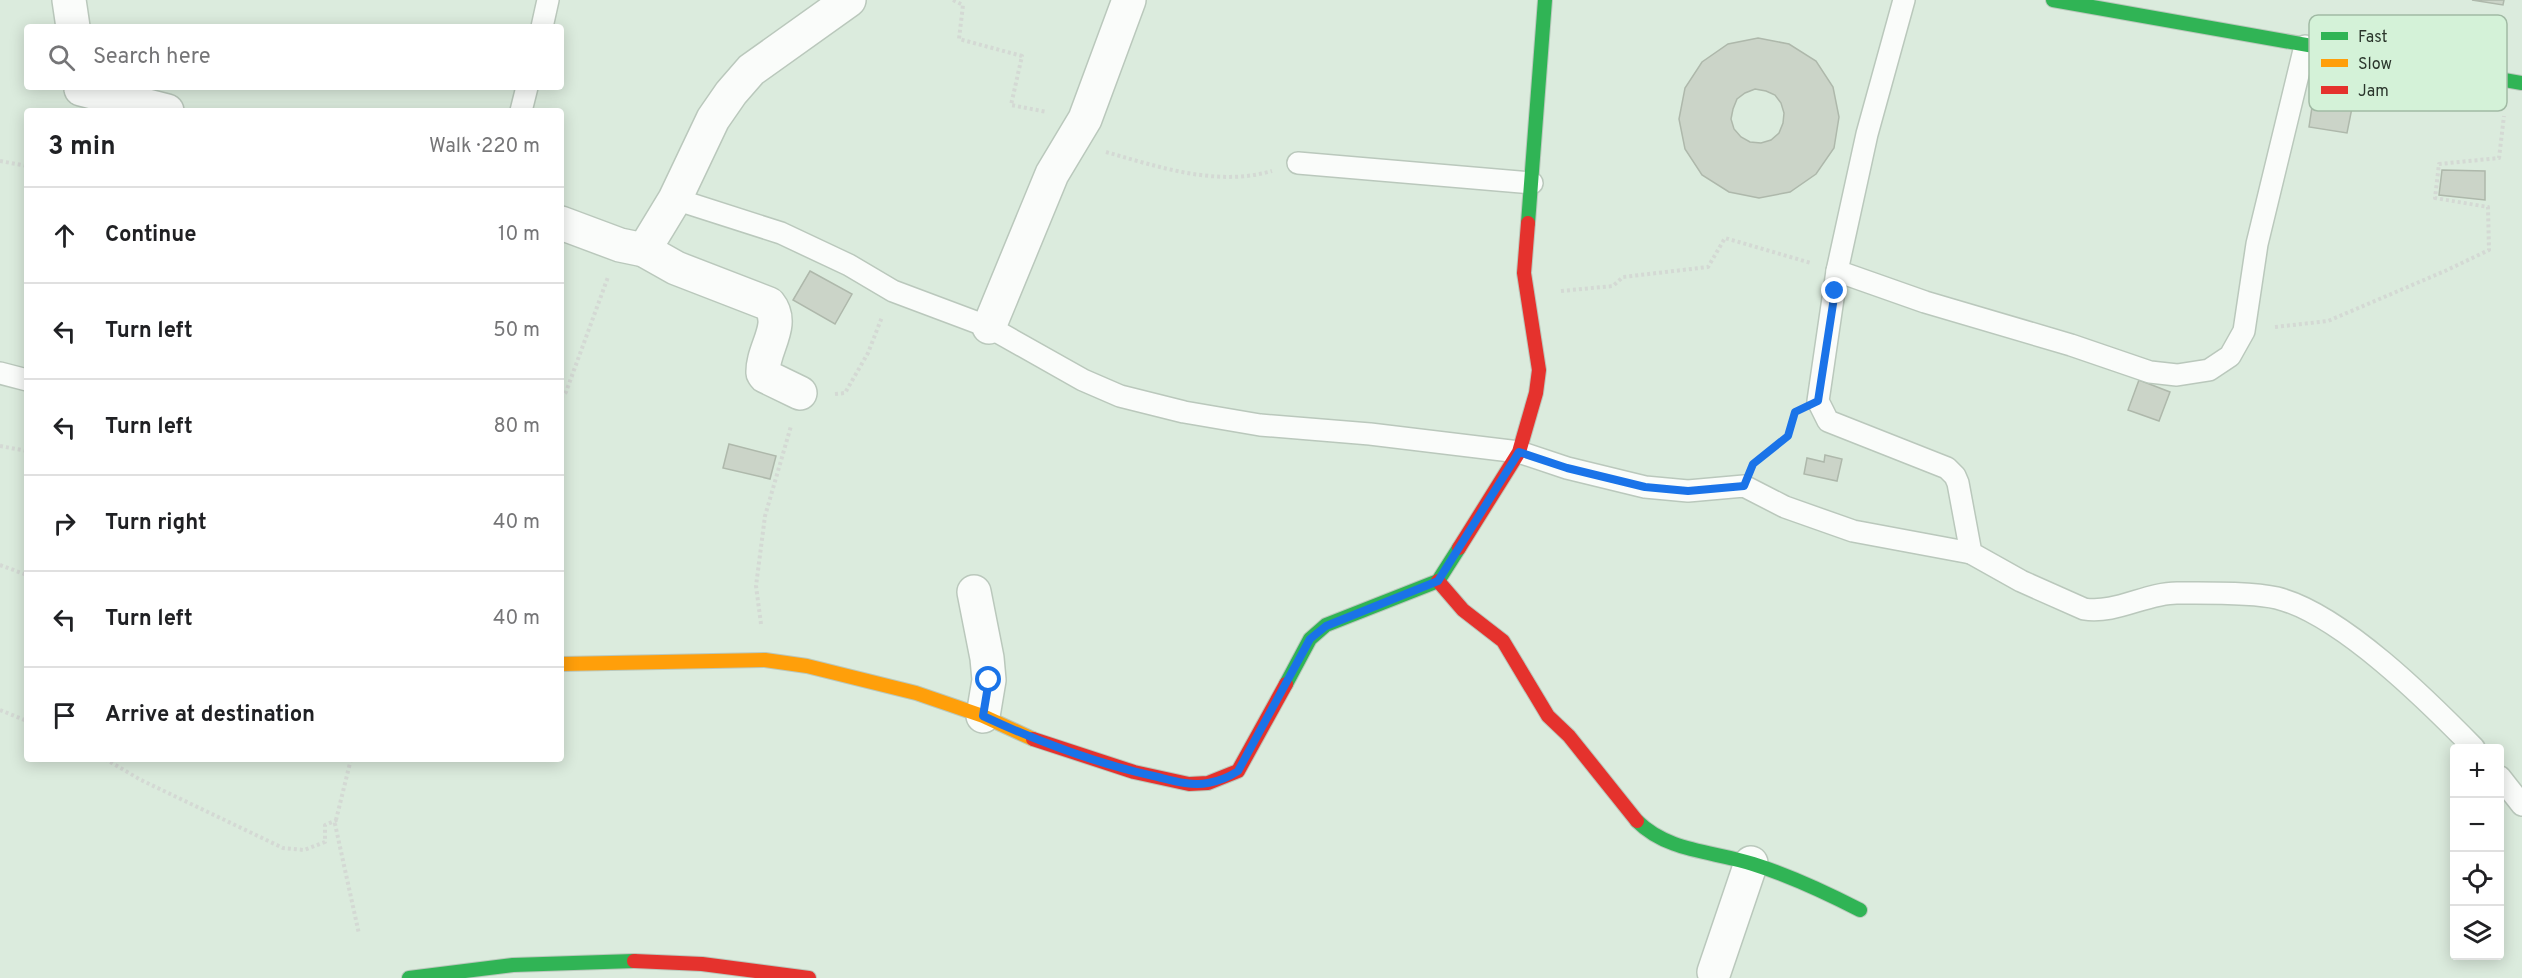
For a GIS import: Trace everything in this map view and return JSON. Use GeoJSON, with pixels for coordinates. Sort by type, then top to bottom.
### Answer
{"type":"FeatureCollection","features":[{"type":"Feature","properties":{"kind":"street"},"geometry":{"type":"LineString","coordinates":[[68,0],[72,24]]}},
{"type":"Feature","properties":{"kind":"street"},"geometry":{"type":"LineString","coordinates":[[632,248],[675,199],[713,119],[731,93],[752,70],[849,0]]}},
{"type":"Feature","properties":{"kind":"street"},"geometry":{"type":"LineString","coordinates":[[989,327],[1052,174],[1079,131],[1129,0]]}},
{"type":"Feature","properties":{"kind":"street"},"geometry":{"type":"LineString","coordinates":[[564,664],[765,660],[807,666],[915,693],[983,716],[1043,744],[1134,772],[1189,784],[1217,781],[1238,771],[1310,639],[1326,626],[1438,581],[1519,452],[1536,393],[1539,370],[1524,273],[1545,0]]}},
{"type":"Feature","properties":{"kind":"street"},"geometry":{"type":"LineString","coordinates":[[2053,0],[2309,47]]}},
{"type":"Feature","properties":{"kind":"street"},"geometry":{"type":"LineString","coordinates":[[81,96],[149,108]]}},
{"type":"Feature","properties":{"kind":"street"},"geometry":{"type":"LineString","coordinates":[[564,224],[632,248],[676,268],[769,304],[774,310],[776,320],[763,373],[800,393]]}},
{"type":"Feature","properties":{"kind":"street"},"geometry":{"type":"LineString","coordinates":[[1438,581],[1462,610],[1503,641],[1548,716],[1569,736],[1628,812],[1643,827],[1666,842],[1752,863],[1800,880],[1860,910]]}},
{"type":"Feature","properties":{"kind":"street"},"geometry":{"type":"LineString","coordinates":[[974,592],[989,680],[983,716]]}},
{"type":"Feature","properties":{"kind":"street"},"geometry":{"type":"LineString","coordinates":[[1714,972],[1752,863]]}},
{"type":"Feature","properties":{"kind":"street"},"geometry":{"type":"LineString","coordinates":[[409,978],[510,965],[628,961],[746,969],[809,978]]}},
{"type":"Feature","properties":{"kind":"lane"},"geometry":{"type":"LineString","coordinates":[[543,24],[548,0]]}},
{"type":"Feature","properties":{"kind":"lane"},"geometry":{"type":"LineString","coordinates":[[1904,0],[1867,134],[1837,271],[1818,401],[1828,421],[1947,468],[1958,483],[1971,553]]}},
{"type":"Feature","properties":{"kind":"lane"},"geometry":{"type":"LineString","coordinates":[[1837,271],[1925,302],[2072,345],[2150,372],[2177,375],[2209,370],[2230,356],[2244,331],[2257,244],[2305,46]]}},
{"type":"Feature","properties":{"kind":"lane"},"geometry":{"type":"LineString","coordinates":[[522,108],[527,90]]}},
{"type":"Feature","properties":{"kind":"lane"},"geometry":{"type":"LineString","coordinates":[[1298,163],[1532,183]]}},
{"type":"Feature","properties":{"kind":"lane"},"geometry":{"type":"LineString","coordinates":[[675,199],[781,233],[849,265],[893,291],[989,327],[1083,380],[1120,396],[1184,412],[1260,425],[1370,434],[1519,452],[1567,468],[1645,487],[1688,491],[1744,486],[1785,507],[1853,531],[1971,553],[2021,581],[2084,609],[2094,611],[2167,593],[2276,598],[2305,608],[2328,621],[2387,667],[2470,744]]}},
{"type":"Feature","properties":{"kind":"lane"},"geometry":{"type":"LineString","coordinates":[[0,373],[24,380]]}},
{"type":"Feature","properties":{"kind":"lane"},"geometry":{"type":"LineString","coordinates":[[2504,783],[2522,805]]}},
{"type":"Feature","properties":{"kind":"path"},"geometry":{"type":"LineString","coordinates":[[953,0],[963,5],[959,39],[1022,56],[1011,105],[1181,173],[1253,177],[1298,163]]}},
{"type":"Feature","properties":{"kind":"path"},"geometry":{"type":"LineString","coordinates":[[2244,331],[2328,321],[2489,250],[2488,207],[2435,198],[2437,176],[2439,164],[2499,158],[2515,82]]}},
{"type":"Feature","properties":{"kind":"path"},"geometry":{"type":"LineString","coordinates":[[0,161],[24,165]]}},
{"type":"Feature","properties":{"kind":"path"},"geometry":{"type":"LineString","coordinates":[[1527,295],[1613,286],[1623,277],[1708,267],[1725,238],[1837,271]]}},
{"type":"Feature","properties":{"kind":"path"},"geometry":{"type":"LineString","coordinates":[[564,394],[632,248]]}},
{"type":"Feature","properties":{"kind":"path"},"geometry":{"type":"LineString","coordinates":[[765,660],[756,586],[763,528],[800,393],[809,396],[845,393],[868,353],[893,291]]}},
{"type":"Feature","properties":{"kind":"path"},"geometry":{"type":"LineString","coordinates":[[1744,486],[1753,464],[1788,436],[1795,412],[1818,401]]}},
{"type":"Feature","properties":{"kind":"path"},"geometry":{"type":"LineString","coordinates":[[0,446],[24,450]]}},
{"type":"Feature","properties":{"kind":"path"},"geometry":{"type":"LineString","coordinates":[[0,565],[24,574]]}},
{"type":"Feature","properties":{"kind":"path"},"geometry":{"type":"LineString","coordinates":[[0,710],[24,720]]}},
{"type":"Feature","properties":{"kind":"path"},"geometry":{"type":"LineString","coordinates":[[110,762],[141,780],[283,848],[304,850],[325,842],[325,825],[337,820]]}},
{"type":"Feature","properties":{"kind":"path"},"geometry":{"type":"LineString","coordinates":[[350,762],[335,824],[359,934]]}},
{"type":"Feature","properties":{"kind":"building"},"geometry":{"type":"Polygon","coordinates":[[[2472,0],[2504,0],[2503,5],[2472,0]]]}},
{"type":"Feature","properties":{"kind":"building"},"geometry":{"type":"Polygon","coordinates":[[[1758,38],[1789,44],[1816,61],[1833,87],[1839,117],[1834,148],[1816,174],[1790,192],[1759,198],[1729,192],[1702,175],[1685,149],[1679,119],[1685,88],[1702,62],[1728,44],[1758,38]],[[1755,89],[1745,93],[1737,99],[1733,109],[1731,119],[1734,129],[1750,142],[1761,143],[1771,140],[1779,133],[1783,123],[1784,113],[1781,103],[1775,95],[1755,89]]]}},
{"type":"Feature","properties":{"kind":"building"},"geometry":{"type":"Polygon","coordinates":[[[2311,111],[2351,111],[2347,133],[2309,127],[2311,111]]]}},
{"type":"Feature","properties":{"kind":"building"},"geometry":{"type":"Polygon","coordinates":[[[2442,170],[2485,171],[2485,200],[2439,195],[2442,170]]]}},
{"type":"Feature","properties":{"kind":"building"},"geometry":{"type":"Polygon","coordinates":[[[810,271],[852,294],[835,324],[793,300],[810,271]]]}},
{"type":"Feature","properties":{"kind":"building"},"geometry":{"type":"Polygon","coordinates":[[[2139,380],[2170,392],[2159,421],[2128,410],[2139,380]]]}},
{"type":"Feature","properties":{"kind":"building"},"geometry":{"type":"Polygon","coordinates":[[[729,444],[776,456],[770,479],[723,468],[729,444]]]}},
{"type":"Feature","properties":{"kind":"building"},"geometry":{"type":"Polygon","coordinates":[[[1825,455],[1842,459],[1837,481],[1804,474],[1807,458],[1824,462],[1825,455]]]}},
{"type":"Feature","properties":{"kind":"traffic: fast"},"geometry":{"type":"LineString","coordinates":[[1528,223],[1545,0]]}},
{"type":"Feature","properties":{"kind":"traffic: fast"},"geometry":{"type":"LineString","coordinates":[[2053,0],[2309,45]]}},
{"type":"Feature","properties":{"kind":"traffic: fast"},"geometry":{"type":"LineString","coordinates":[[2507,80],[2522,83]]}},
{"type":"Feature","properties":{"kind":"traffic: fast"},"geometry":{"type":"LineString","coordinates":[[1286,684],[1310,639],[1326,625],[1438,581],[1459,548]]}},
{"type":"Feature","properties":{"kind":"traffic: fast"},"geometry":{"type":"LineString","coordinates":[[1637,821],[1649,831],[1677,845],[1767,869],[1808,885],[1860,910]]}},
{"type":"Feature","properties":{"kind":"traffic: fast"},"geometry":{"type":"LineString","coordinates":[[409,978],[513,965],[634,961]]}},
{"type":"Feature","properties":{"kind":"traffic: slow"},"geometry":{"type":"LineString","coordinates":[[564,664],[765,660],[807,666],[916,693],[983,716],[1033,739]]}},
{"type":"Feature","properties":{"kind":"traffic: jam"},"geometry":{"type":"LineString","coordinates":[[1459,548],[1519,452],[1536,393],[1539,370],[1524,273],[1528,223]]}},
{"type":"Feature","properties":{"kind":"traffic: jam"},"geometry":{"type":"LineString","coordinates":[[1438,581],[1463,610],[1503,641],[1548,716],[1569,736],[1637,821]]}},
{"type":"Feature","properties":{"kind":"traffic: jam"},"geometry":{"type":"LineString","coordinates":[[1033,739],[1134,772],[1189,784],[1208,783],[1238,771],[1286,684]]}},
{"type":"Feature","properties":{"kind":"traffic: jam"},"geometry":{"type":"LineString","coordinates":[[634,961],[702,964],[809,978]]}},
{"type":"Feature","properties":{"kind":"route"},"geometry":{"type":"LineString","coordinates":[[989,680],[983,716],[1043,744],[1134,772],[1189,784],[1208,783],[1227,778],[1238,771],[1310,639],[1326,626],[1438,581],[1519,452],[1567,468],[1645,487],[1688,491],[1744,486],[1753,464],[1788,436],[1795,412],[1818,401],[1835,291]]}}]}
